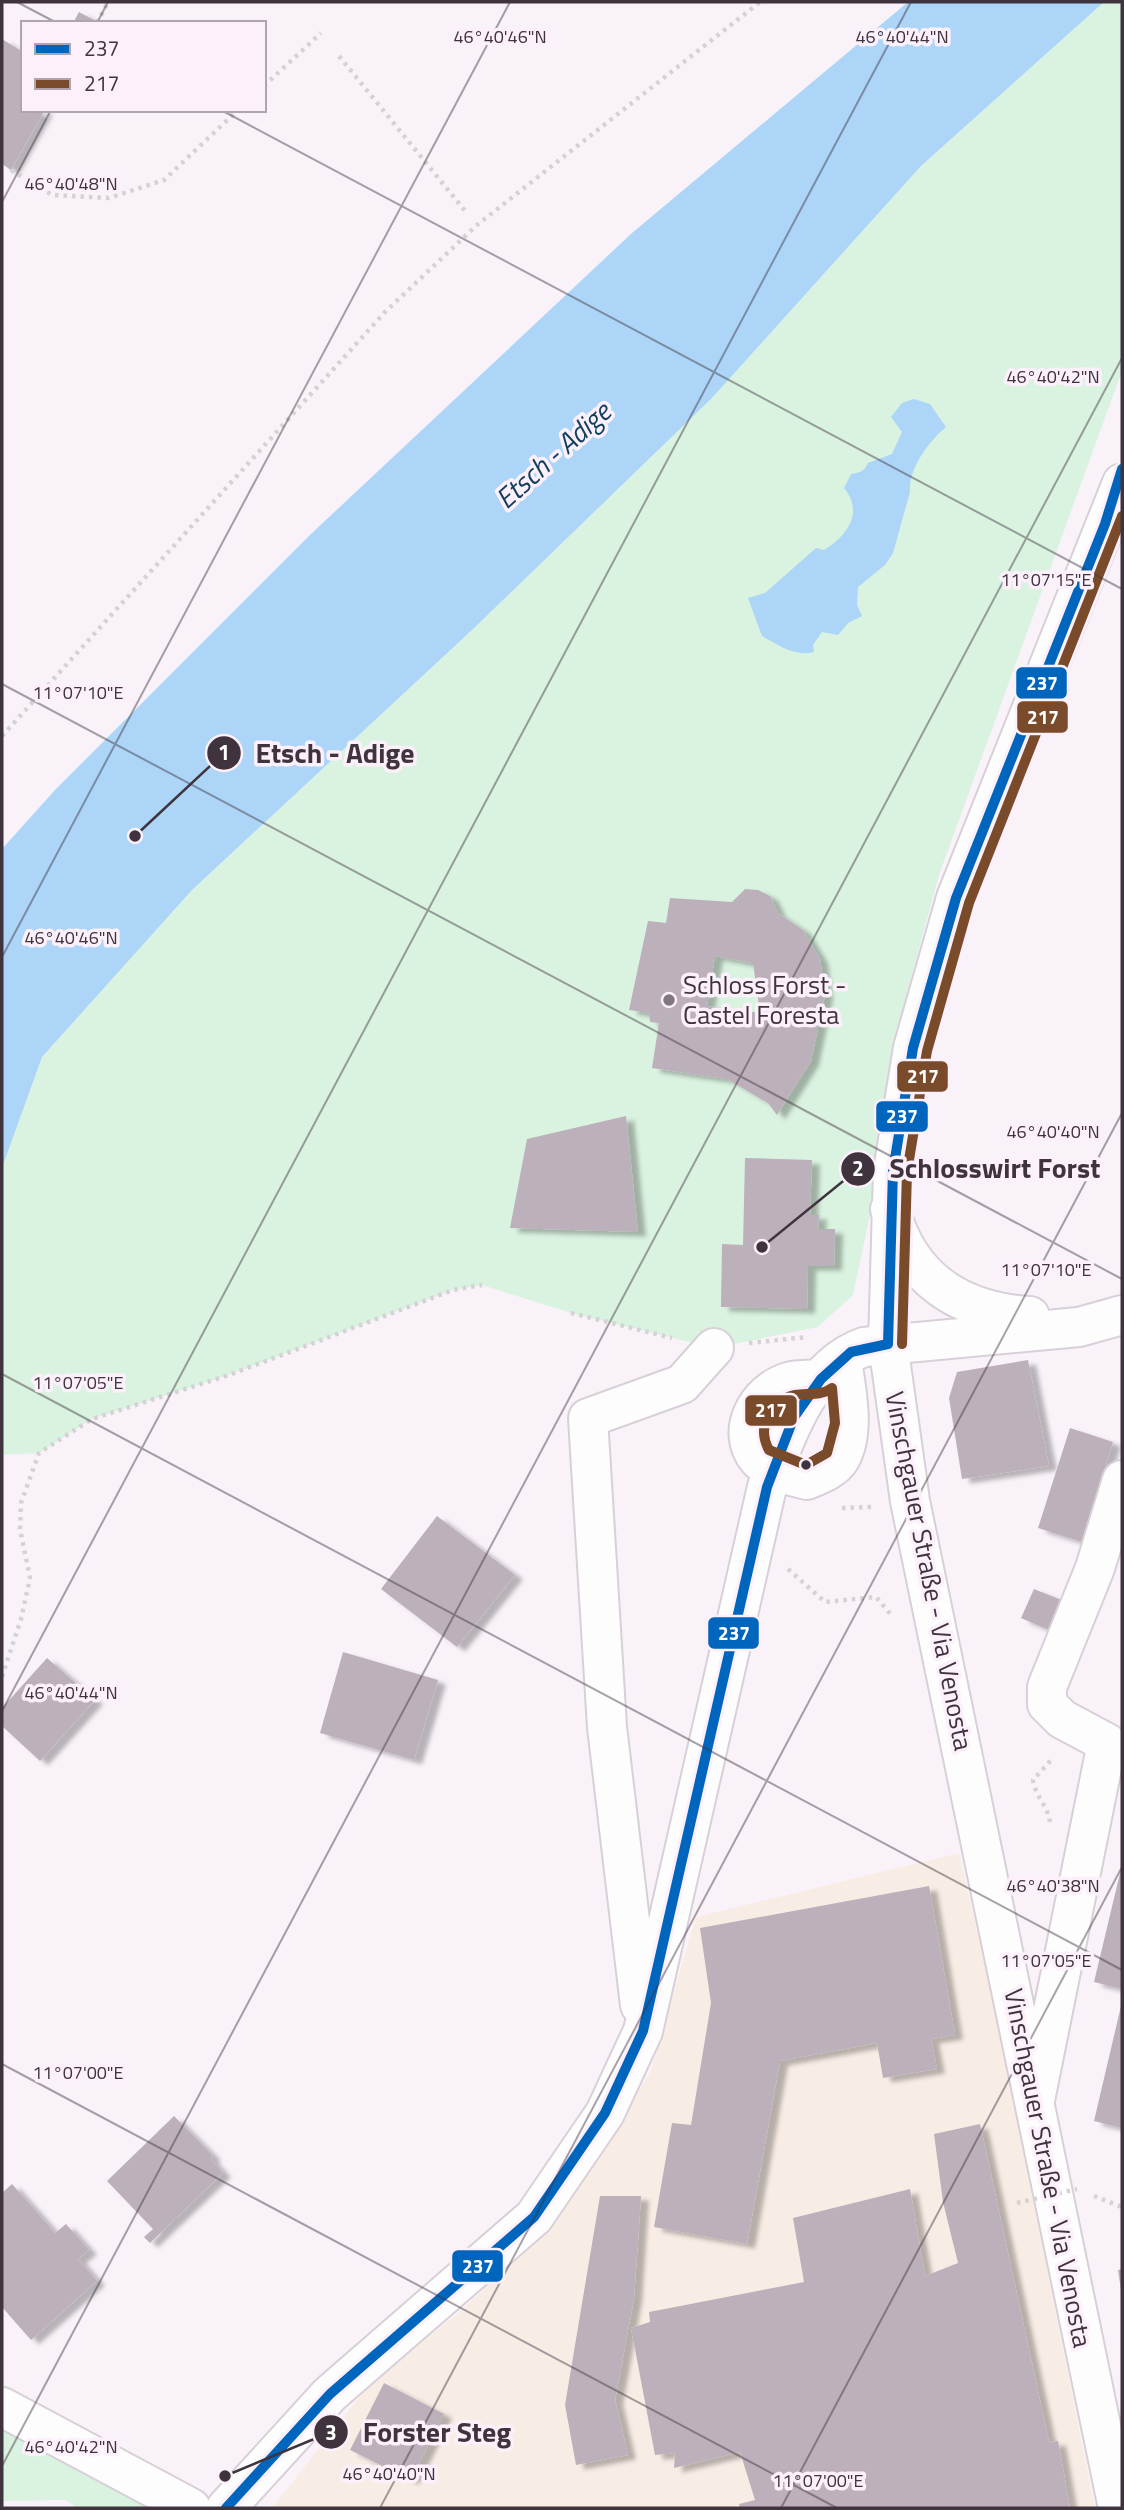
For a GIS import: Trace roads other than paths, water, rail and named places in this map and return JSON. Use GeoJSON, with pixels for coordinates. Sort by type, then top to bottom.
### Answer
{"type":"FeatureCollection","features":[{"type":"Feature","properties":{"kind":"main road","name":"Vinschgauer Straße - Via Venosta"},"geometry":{"type":"LineString","coordinates":[[1118,2508],[910,1502],[888,1344],[892,1171],[912,1048],[956,898],[1121,481]]}},
{"type":"Feature","properties":{"kind":"main road"},"geometry":{"type":"LineString","coordinates":[[890,1209],[897,1236],[909,1254],[932,1281],[951,1297],[982,1309],[1059,1318],[1079,1327]]}},
{"type":"Feature","properties":{"kind":"main road"},"geometry":{"type":"LineString","coordinates":[[226,2508],[330,2394],[534,2217],[605,2113],[643,2031],[697,1804],[747,1569],[774,1469],[794,1417],[831,1370],[851,1352],[864,1347],[1079,1327],[1122,1315]]}},
{"type":"Feature","properties":{"kind":"main road"},"geometry":{"type":"LineString","coordinates":[[643,2031],[607,1727],[588,1418],[682,1384],[714,1348]]}},
{"type":"Feature","properties":{"kind":"main road"},"geometry":{"type":"LineString","coordinates":[[774,1469],[807,1480],[828,1471],[839,1460],[847,1437],[847,1393],[831,1370]]}},
{"type":"Feature","properties":{"kind":"main road"},"geometry":{"type":"LineString","coordinates":[[1035,2100],[1107,1743],[1062,1719],[1047,1704],[1047,1687],[1095,1568],[1122,1480]]}},
{"type":"Feature","properties":{"kind":"main road"},"geometry":{"type":"LineString","coordinates":[[2,2407],[191,2508]]}},
{"type":"Feature","properties":{"kind":"water"},"geometry":{"type":"Polygon","coordinates":[[[908,2],[1104,2],[921,166],[711,399],[472,630],[192,890],[42,1057],[2,1168],[2,849],[55,790],[311,534],[632,233],[908,2]]]}},
{"type":"Feature","properties":{"kind":"water"},"geometry":{"type":"Polygon","coordinates":[[[914,399],[930,404],[946,427],[927,448],[912,474],[910,492],[893,553],[885,565],[858,587],[857,605],[862,616],[848,623],[838,635],[822,632],[813,645],[814,652],[793,652],[762,636],[748,598],[765,593],[816,548],[824,550],[846,531],[853,515],[853,506],[844,488],[851,474],[861,471],[868,463],[892,454],[902,432],[891,417],[902,403],[914,399]]]}},
{"type":"Feature","properties":{"kind":"place","name":"Etsch - Adige"},"geometry":{"type":"Point","coordinates":[135,836]}},
{"type":"Feature","properties":{"kind":"place","name":"Schloss Forst - Castel Foresta"},"geometry":{"type":"Point","coordinates":[669,1000]}},
{"type":"Feature","properties":{"kind":"place","name":"Schlosswirt Forst"},"geometry":{"type":"Point","coordinates":[762,1247]}},
{"type":"Feature","properties":{"kind":"place","name":"Forster Steg"},"geometry":{"type":"Point","coordinates":[225,2476]}}]}
